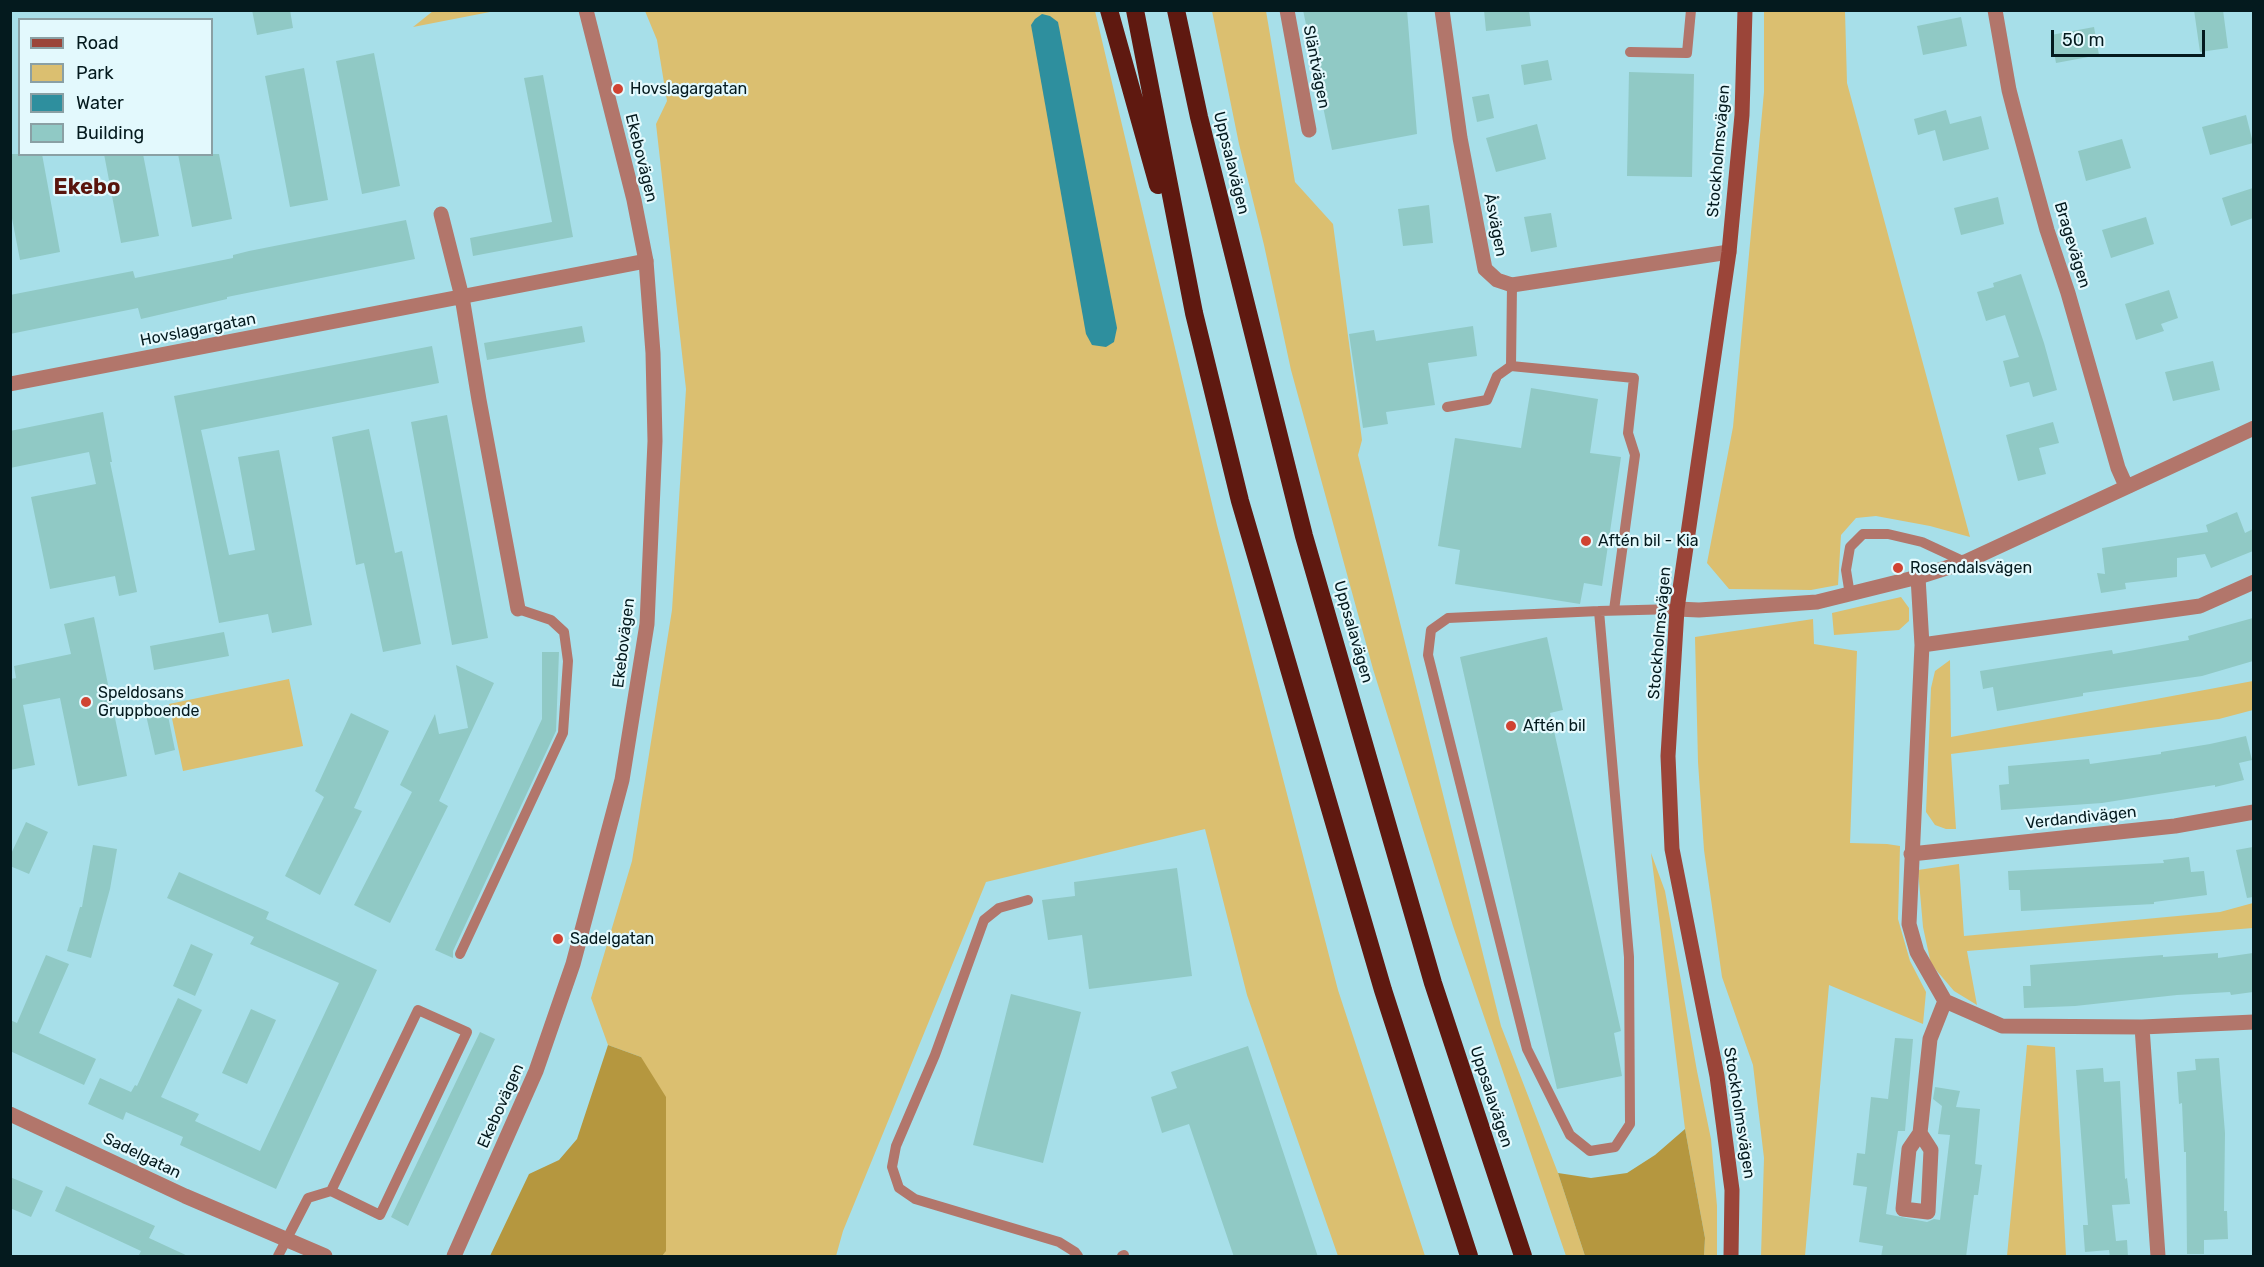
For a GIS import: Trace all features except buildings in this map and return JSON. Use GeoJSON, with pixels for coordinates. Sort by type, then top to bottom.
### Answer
{"type":"FeatureCollection","features":[{"type":"Feature","properties":{"kind":"highway"},"geometry":{"type":"LineString","coordinates":[[1109,10],[1194,314],[1253,547],[1383,990],[1469,1257]]}},
{"type":"Feature","properties":{"kind":"highway"},"geometry":{"type":"LineString","coordinates":[[1135,10],[1194,314]]}},
{"type":"Feature","properties":{"kind":"highway","name":"Uppsalavägen"},"geometry":{"type":"LineString","coordinates":[[1176,10],[1199,117],[1304,536],[1433,983],[1523,1257]]}},
{"type":"Feature","properties":{"kind":"highway"},"geometry":{"type":"LineString","coordinates":[[1183,10],[1199,117]]}},
{"type":"Feature","properties":{"kind":"main road","name":"Stockholmsvägen"},"geometry":{"type":"LineString","coordinates":[[1731,1257],[1732,1190],[1717,1077],[1672,849],[1668,756],[1677,609],[1729,252],[1742,115],[1745,10]]}},
{"type":"Feature","properties":{"kind":"street","name":"Ekebovägen"},"geometry":{"type":"LineString","coordinates":[[454,1257],[537,1071],[573,964],[622,780],[647,624],[656,441],[653,353],[646,261],[634,200],[586,10]]}},
{"type":"Feature","properties":{"kind":"street","name":"Släntvägen"},"geometry":{"type":"LineString","coordinates":[[1287,10],[1310,130]]}},
{"type":"Feature","properties":{"kind":"street","name":"Åsvägen"},"geometry":{"type":"LineString","coordinates":[[1442,10],[1460,138],[1485,269],[1497,280],[1512,285]]}},
{"type":"Feature","properties":{"kind":"street","name":"Bragevägen"},"geometry":{"type":"LineString","coordinates":[[1995,10],[2009,90],[2047,230],[2068,293],[2118,468],[2126,486]]}},
{"type":"Feature","properties":{"kind":"street"},"geometry":{"type":"LineString","coordinates":[[441,214],[462,297],[518,609]]}},
{"type":"Feature","properties":{"kind":"street"},"geometry":{"type":"LineString","coordinates":[[1512,285],[1729,252]]}},
{"type":"Feature","properties":{"kind":"street","name":"Hovslagargatan"},"geometry":{"type":"LineString","coordinates":[[10,384],[646,261]]}},
{"type":"Feature","properties":{"kind":"street"},"geometry":{"type":"LineString","coordinates":[[1677,609],[1699,610],[1817,602],[1918,577],[1965,562],[2253,429]]}},
{"type":"Feature","properties":{"kind":"street"},"geometry":{"type":"LineString","coordinates":[[1918,577],[1922,645],[1909,924],[1917,952],[1945,1001],[2002,1026],[2142,1027],[2253,1022]]}},
{"type":"Feature","properties":{"kind":"street"},"geometry":{"type":"LineString","coordinates":[[1922,645],[2200,606],[2253,582]]}},
{"type":"Feature","properties":{"kind":"street","name":"Verdandivägen"},"geometry":{"type":"LineString","coordinates":[[1911,854],[2175,826],[2253,812]]}},
{"type":"Feature","properties":{"kind":"street"},"geometry":{"type":"LineString","coordinates":[[1920,1133],[1930,1039],[1945,1001]]}},
{"type":"Feature","properties":{"kind":"street"},"geometry":{"type":"LineString","coordinates":[[2142,1027],[2158,1257]]}},
{"type":"Feature","properties":{"kind":"street","name":"Sadelgatan"},"geometry":{"type":"LineString","coordinates":[[10,1114],[185,1197],[325,1257]]}},
{"type":"Feature","properties":{"kind":"lane"},"geometry":{"type":"LineString","coordinates":[[1630,52],[1687,53],[1692,10]]}},
{"type":"Feature","properties":{"kind":"lane"},"geometry":{"type":"LineString","coordinates":[[1511,366],[1512,285]]}},
{"type":"Feature","properties":{"kind":"lane"},"geometry":{"type":"LineString","coordinates":[[1447,408],[1487,400],[1497,376],[1511,366],[1634,378],[1628,433],[1635,455],[1614,610]]}},
{"type":"Feature","properties":{"kind":"lane"},"geometry":{"type":"LineString","coordinates":[[1850,595],[1846,570],[1850,547],[1863,534],[1888,534],[1922,542],[1965,562]]}},
{"type":"Feature","properties":{"kind":"lane"},"geometry":{"type":"LineString","coordinates":[[460,954],[562,733],[568,662],[564,632],[551,620],[518,609]]}},
{"type":"Feature","properties":{"kind":"lane"},"geometry":{"type":"LineString","coordinates":[[1599,611],[1629,957],[1630,1124],[1615,1147],[1590,1151],[1570,1135],[1527,1049],[1428,655],[1431,630],[1448,618],[1614,610],[1677,609]]}},
{"type":"Feature","properties":{"kind":"lane"},"geometry":{"type":"LineString","coordinates":[[1028,900],[999,908],[984,920],[936,1055],[896,1146],[892,1167],[899,1188],[915,1200],[1059,1242],[1075,1252],[1078,1257]]}},
{"type":"Feature","properties":{"kind":"lane"},"geometry":{"type":"LineString","coordinates":[[278,1257],[308,1198],[331,1191],[380,1215],[467,1032],[418,1010],[331,1191]]}},
{"type":"Feature","properties":{"kind":"green space"},"geometry":{"type":"Polygon","coordinates":[[[433,10],[495,11],[413,27],[433,10]]]}},
{"type":"Feature","properties":{"kind":"green space"},"geometry":{"type":"Polygon","coordinates":[[[645,11],[1095,11],[1217,525],[1338,990],[1425,1256],[1338,1256],[1247,995],[1205,829],[986,882],[843,1231],[836,1256],[662,1256],[666,1250],[641,1057],[608,1045],[591,998],[632,861],[672,610],[686,389],[656,124],[667,101],[657,40],[645,11]]]}},
{"type":"Feature","properties":{"kind":"green space"},"geometry":{"type":"Polygon","coordinates":[[[1212,11],[1266,11],[1295,182],[1333,224],[1362,440],[1358,455],[1501,1026],[1558,1173],[1585,1256],[1566,1256],[1453,926],[1373,669],[1291,370],[1239,144],[1212,11]]]}},
{"type":"Feature","properties":{"kind":"green space"},"geometry":{"type":"Polygon","coordinates":[[[1764,11],[1845,11],[1847,83],[1970,537],[1930,526],[1876,516],[1856,518],[1841,535],[1838,585],[1811,590],[1729,589],[1707,563],[1733,427],[1764,92],[1764,11]]]}},
{"type":"Feature","properties":{"kind":"green space"},"geometry":{"type":"Polygon","coordinates":[[[1901,597],[1909,608],[1909,621],[1899,630],[1834,635],[1832,613],[1901,597]]]}},
{"type":"Feature","properties":{"kind":"green space"},"geometry":{"type":"Polygon","coordinates":[[[1813,619],[1814,644],[1857,651],[1850,843],[1900,846],[1898,919],[1910,961],[1926,992],[1923,1024],[1829,985],[1805,1256],[1761,1256],[1764,1158],[1753,1065],[1722,977],[1704,850],[1698,762],[1695,637],[1813,619]]]}},
{"type":"Feature","properties":{"kind":"green space"},"geometry":{"type":"Polygon","coordinates":[[[1950,660],[1951,737],[2253,681],[2253,710],[2219,719],[1951,754],[1956,829],[1946,829],[1935,825],[1926,812],[1931,688],[1935,671],[1950,660]]]}},
{"type":"Feature","properties":{"kind":"green space"},"geometry":{"type":"Polygon","coordinates":[[[289,679],[303,746],[183,771],[169,704],[289,679]]]}},
{"type":"Feature","properties":{"kind":"green space"},"geometry":{"type":"Polygon","coordinates":[[[1651,853],[1665,891],[1711,1139],[1717,1206],[1717,1256],[1704,1256],[1705,1238],[1685,1129],[1651,853]]]}},
{"type":"Feature","properties":{"kind":"green space"},"geometry":{"type":"Polygon","coordinates":[[[1959,864],[1964,936],[2220,912],[2253,903],[2253,928],[1967,951],[1977,1005],[1954,991],[1931,964],[1923,927],[1918,870],[1959,864]]]}},
{"type":"Feature","properties":{"kind":"green space"},"geometry":{"type":"Polygon","coordinates":[[[2027,1045],[2055,1047],[2066,1256],[2007,1256],[2027,1045]]]}},
{"type":"Feature","properties":{"kind":"shaded area"},"geometry":{"type":"Polygon","coordinates":[[[608,1045],[641,1057],[666,1097],[666,1251],[662,1256],[490,1256],[529,1174],[559,1160],[577,1139],[608,1045]]]}},
{"type":"Feature","properties":{"kind":"shaded area"},"geometry":{"type":"Polygon","coordinates":[[[1685,1129],[1705,1238],[1704,1256],[1585,1256],[1558,1173],[1591,1178],[1627,1173],[1655,1155],[1685,1129]]]}},
{"type":"Feature","properties":{"kind":"water"},"geometry":{"type":"Polygon","coordinates":[[[1042,14],[1058,22],[1117,328],[1114,342],[1106,347],[1092,345],[1086,334],[1031,25],[1042,14]]]}},
{"type":"Feature","properties":{"kind":"place","name":"Hovslagargatan"},"geometry":{"type":"Point","coordinates":[618,89]}},
{"type":"Feature","properties":{"kind":"place","name":"Aftén bil - Kia"},"geometry":{"type":"Point","coordinates":[1586,541]}},
{"type":"Feature","properties":{"kind":"place","name":"Rosendalsvägen"},"geometry":{"type":"Point","coordinates":[1898,568]}},
{"type":"Feature","properties":{"kind":"place","name":"Speldosans Gruppboende"},"geometry":{"type":"Point","coordinates":[86,702]}},
{"type":"Feature","properties":{"kind":"place","name":"Aftén bil"},"geometry":{"type":"Point","coordinates":[1511,726]}},
{"type":"Feature","properties":{"kind":"place","name":"Sadelgatan"},"geometry":{"type":"Point","coordinates":[558,939]}},
{"type":"Feature","properties":{"kind":"district","name":"Ekebo"},"geometry":{"type":"Point","coordinates":[87,188]}}]}
